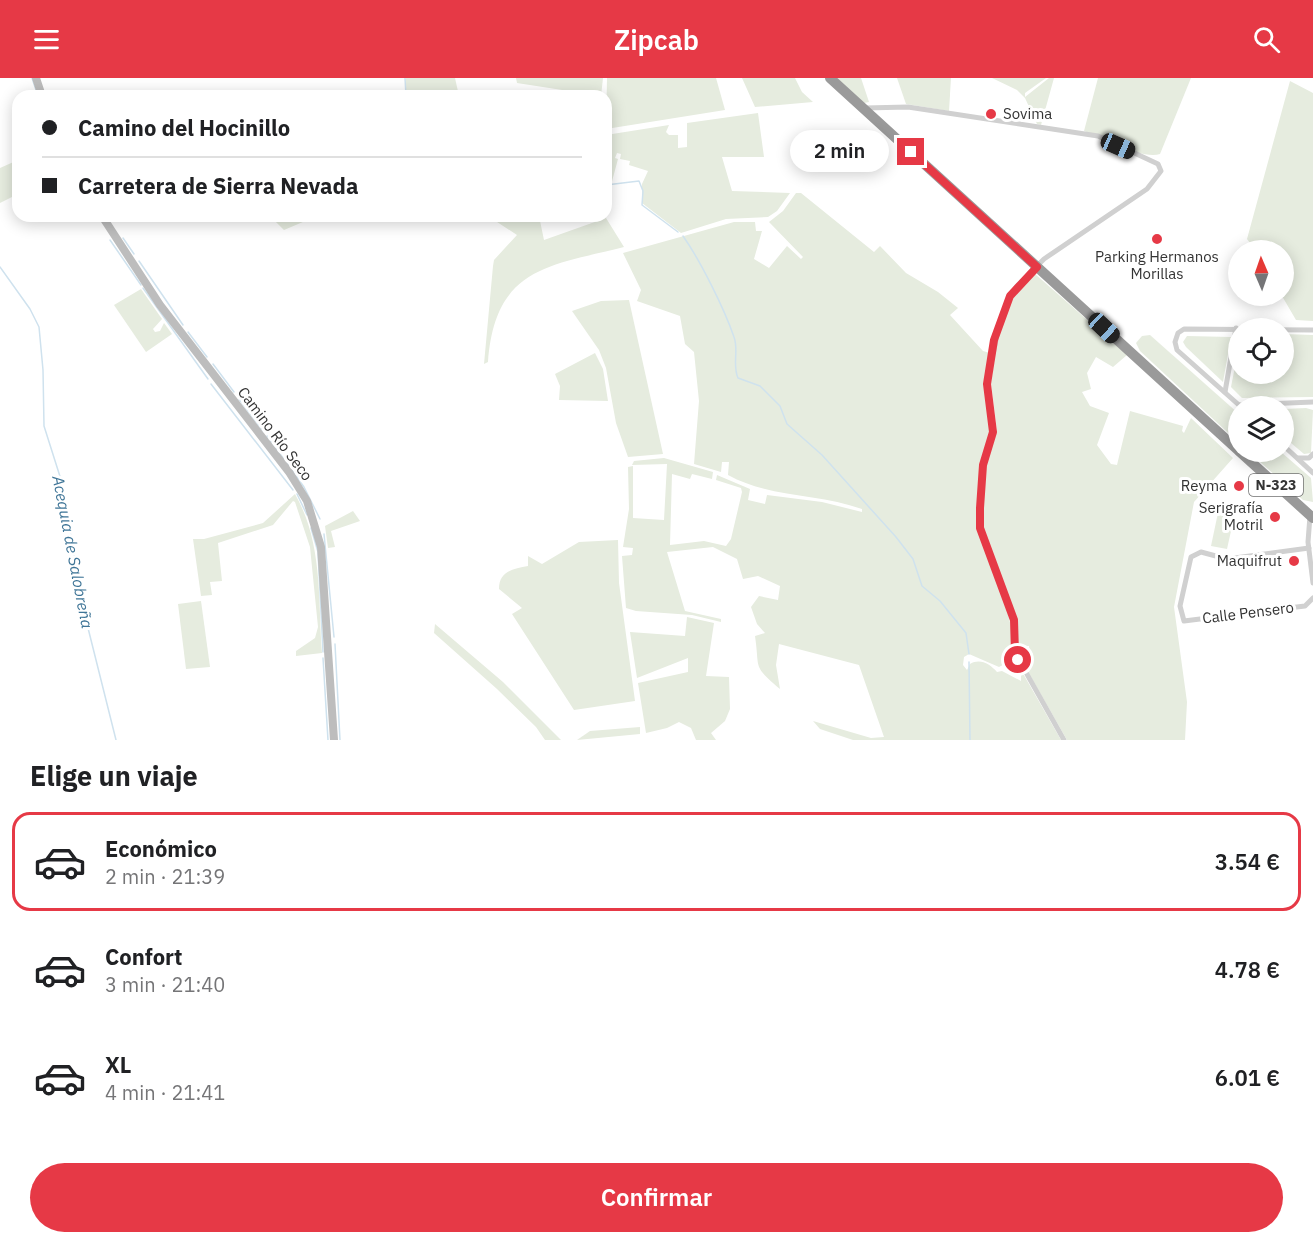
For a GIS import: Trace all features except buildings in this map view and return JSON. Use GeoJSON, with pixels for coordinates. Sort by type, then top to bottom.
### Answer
{"type":"FeatureCollection","features":[{"type":"Feature","properties":{"kind":"highway","name":"N-323"},"geometry":{"type":"LineString","coordinates":[[830,78],[1228,440]]}},
{"type":"Feature","properties":{"kind":"highway","name":"N-323"},"geometry":{"type":"LineString","coordinates":[[1252,462],[1312,516]]}},
{"type":"Feature","properties":{"kind":"street"},"geometry":{"type":"LineString","coordinates":[[863,108],[908,107],[1098,136],[1158,164],[1161,171],[1146,189],[1037,267],[1010,296],[994,340],[987,384],[993,432],[983,465],[980,528],[1014,620],[1015,653],[1064,740]]}},
{"type":"Feature","properties":{"kind":"street","name":"Camino Río Seco"},"geometry":{"type":"LineString","coordinates":[[106,222],[160,305],[289,472],[307,501],[323,558],[334,740]]}},
{"type":"Feature","properties":{"kind":"street"},"geometry":{"type":"LineString","coordinates":[[1228,328],[1184,329],[1176,337],[1178,350],[1229,396]]}},
{"type":"Feature","properties":{"kind":"street"},"geometry":{"type":"LineString","coordinates":[[1294,330],[1313,330]]}},
{"type":"Feature","properties":{"kind":"street"},"geometry":{"type":"LineString","coordinates":[[1225,392],[1228,375]]}},
{"type":"Feature","properties":{"kind":"street"},"geometry":{"type":"LineString","coordinates":[[1294,403],[1313,402]]}},
{"type":"Feature","properties":{"kind":"street"},"geometry":{"type":"LineString","coordinates":[[1298,458],[1309,458],[1313,454]]}},
{"type":"Feature","properties":{"kind":"street"},"geometry":{"type":"LineString","coordinates":[[1294,455],[1313,473]]}},
{"type":"Feature","properties":{"kind":"street"},"geometry":{"type":"LineString","coordinates":[[1312,516],[1309,548],[1313,583]]}},
{"type":"Feature","properties":{"kind":"street","name":"Calle Pensero"},"geometry":{"type":"LineString","coordinates":[[1309,548],[1227,559],[1201,552],[1191,556],[1180,606],[1184,621],[1305,606],[1312,600]]}},
{"type":"Feature","properties":{"kind":"shaded area"},"geometry":{"type":"Polygon","coordinates":[[[406,78],[455,78],[458,90],[406,90],[406,78]]]}},
{"type":"Feature","properties":{"kind":"shaded area"},"geometry":{"type":"Polygon","coordinates":[[[516,78],[603,78],[602,90],[562,90],[517,83],[516,78]]]}},
{"type":"Feature","properties":{"kind":"shaded area"},"geometry":{"type":"Polygon","coordinates":[[[607,78],[716,78],[725,110],[612,128],[612,90],[607,90],[607,78]]]}},
{"type":"Feature","properties":{"kind":"shaded area"},"geometry":{"type":"Polygon","coordinates":[[[742,78],[795,78],[802,92],[813,102],[755,107],[742,78]]]}},
{"type":"Feature","properties":{"kind":"shaded area"},"geometry":{"type":"Polygon","coordinates":[[[837,78],[861,78],[869,102],[864,103],[837,78]]]}},
{"type":"Feature","properties":{"kind":"shaded area"},"geometry":{"type":"Polygon","coordinates":[[[897,78],[951,78],[949,111],[906,104],[897,78]]]}},
{"type":"Feature","properties":{"kind":"shaded area"},"geometry":{"type":"Polygon","coordinates":[[[992,78],[1046,78],[1025,93],[1025,97],[1049,78],[1054,78],[1041,125],[1037,124],[1025,98],[1017,90],[992,78]]]}},
{"type":"Feature","properties":{"kind":"shaded area"},"geometry":{"type":"Polygon","coordinates":[[[1098,78],[1191,78],[1160,154],[1143,154],[1133,151],[1084,131],[1098,78]]]}},
{"type":"Feature","properties":{"kind":"shaded area"},"geometry":{"type":"Polygon","coordinates":[[[1290,81],[1313,93],[1313,321],[1296,320],[1288,306],[1294,306],[1294,240],[1247,239],[1290,81]]]}},
{"type":"Feature","properties":{"kind":"shaded area"},"geometry":{"type":"Polygon","coordinates":[[[758,113],[764,157],[722,157],[732,191],[790,193],[777,211],[768,217],[726,219],[681,233],[642,203],[642,184],[648,171],[629,165],[630,161],[620,159],[621,154],[617,153],[615,158],[618,159],[612,181],[612,134],[669,125],[666,132],[669,135],[678,135],[678,148],[687,147],[687,123],[758,113]]]}},
{"type":"Feature","properties":{"kind":"shaded area"},"geometry":{"type":"Polygon","coordinates":[[[12,163],[12,197],[0,203],[0,168],[12,163]]]}},
{"type":"Feature","properties":{"kind":"shaded area"},"geometry":{"type":"Polygon","coordinates":[[[796,193],[801,193],[874,252],[880,246],[906,273],[938,292],[958,308],[950,315],[983,351],[990,353],[985,387],[991,428],[981,464],[977,529],[1005,601],[1011,627],[1014,659],[999,667],[969,654],[964,657],[963,665],[967,670],[974,662],[985,663],[997,672],[1002,671],[1021,681],[1021,670],[1061,740],[853,740],[820,729],[813,721],[871,738],[884,737],[859,665],[779,644],[776,665],[780,689],[761,671],[759,666],[755,636],[765,633],[757,624],[751,607],[759,596],[778,600],[780,586],[758,576],[743,579],[737,559],[713,547],[667,552],[685,611],[721,619],[721,622],[692,615],[636,611],[626,608],[622,556],[632,555],[633,548],[623,547],[629,509],[628,467],[633,466],[633,518],[664,520],[667,464],[632,465],[634,461],[664,458],[713,472],[712,479],[692,474],[690,479],[672,474],[670,545],[704,541],[726,546],[731,539],[742,492],[741,488],[716,480],[717,475],[750,489],[748,500],[765,504],[767,495],[822,502],[862,512],[862,509],[845,504],[777,492],[744,482],[728,475],[729,462],[722,462],[721,472],[694,464],[699,401],[694,352],[685,344],[680,316],[637,301],[641,290],[623,253],[734,222],[755,222],[756,231],[762,231],[754,259],[769,268],[787,246],[801,259],[803,257],[769,222],[783,211],[796,193]]]}},
{"type":"Feature","properties":{"kind":"shaded area"},"geometry":{"type":"Polygon","coordinates":[[[276,222],[303,222],[284,230],[276,222]]]}},
{"type":"Feature","properties":{"kind":"shaded area"},"geometry":{"type":"Polygon","coordinates":[[[497,222],[540,222],[544,240],[595,222],[608,222],[624,247],[550,267],[530,276],[514,289],[502,307],[493,331],[488,362],[484,364],[494,260],[517,235],[497,222]]]}},
{"type":"Feature","properties":{"kind":"shaded area"},"geometry":{"type":"Polygon","coordinates":[[[1034,273],[1127,355],[1113,367],[1096,357],[1087,373],[1091,389],[1082,392],[1090,406],[1109,413],[1097,445],[1111,464],[1117,465],[1130,411],[1183,426],[1184,433],[1191,418],[1228,453],[1229,462],[1194,502],[1174,607],[1187,702],[1185,740],[1067,740],[1019,656],[1030,656],[1029,646],[1018,647],[1016,617],[982,528],[986,465],[997,431],[991,383],[999,331],[1014,296],[1034,273]]]}},
{"type":"Feature","properties":{"kind":"shaded area"},"geometry":{"type":"Polygon","coordinates":[[[141,289],[162,319],[153,329],[155,332],[160,331],[164,323],[172,334],[146,352],[114,305],[141,289]]]}},
{"type":"Feature","properties":{"kind":"shaded area"},"geometry":{"type":"Polygon","coordinates":[[[629,300],[663,454],[628,457],[616,423],[606,368],[599,350],[572,311],[601,301],[629,300]]]}},
{"type":"Feature","properties":{"kind":"shaded area"},"geometry":{"type":"Polygon","coordinates":[[[1294,334],[1313,335],[1313,397],[1240,396],[1231,387],[1232,384],[1294,384],[1294,334]]]}},
{"type":"Feature","properties":{"kind":"shaded area"},"geometry":{"type":"Polygon","coordinates":[[[1150,335],[1228,404],[1228,433],[1140,351],[1136,343],[1142,336],[1150,335]]]}},
{"type":"Feature","properties":{"kind":"shaded area"},"geometry":{"type":"Polygon","coordinates":[[[1187,336],[1228,337],[1228,354],[1223,382],[1186,347],[1183,342],[1187,336]]]}},
{"type":"Feature","properties":{"kind":"shaded area"},"geometry":{"type":"Polygon","coordinates":[[[595,353],[603,369],[608,401],[559,400],[560,386],[555,374],[595,353]]]}},
{"type":"Feature","properties":{"kind":"shaded area"},"geometry":{"type":"Polygon","coordinates":[[[1294,409],[1313,410],[1311,453],[1304,454],[1294,446],[1294,409]]]}},
{"type":"Feature","properties":{"kind":"shaded area"},"geometry":{"type":"Polygon","coordinates":[[[1260,462],[1293,462],[1311,478],[1313,502],[1303,500],[1260,462]]]}},
{"type":"Feature","properties":{"kind":"shaded area"},"geometry":{"type":"Polygon","coordinates":[[[295,494],[304,513],[315,552],[322,653],[296,656],[296,651],[315,638],[318,627],[310,547],[295,502],[293,501],[273,525],[218,543],[222,581],[210,582],[212,595],[201,596],[193,539],[204,539],[263,523],[295,494]]]}},
{"type":"Feature","properties":{"kind":"shaded area"},"geometry":{"type":"Polygon","coordinates":[[[1219,508],[1235,513],[1227,549],[1211,546],[1219,508]]]}},
{"type":"Feature","properties":{"kind":"shaded area"},"geometry":{"type":"Polygon","coordinates":[[[353,511],[360,521],[331,531],[335,547],[328,548],[325,526],[353,511]]]}},
{"type":"Feature","properties":{"kind":"shaded area"},"geometry":{"type":"Polygon","coordinates":[[[618,540],[619,583],[635,701],[574,710],[512,614],[522,608],[499,589],[501,578],[517,568],[528,566],[528,556],[542,564],[579,542],[618,540]]]}},
{"type":"Feature","properties":{"kind":"shaded area"},"geometry":{"type":"Polygon","coordinates":[[[201,601],[210,667],[186,669],[178,604],[201,601]]]}},
{"type":"Feature","properties":{"kind":"shaded area"},"geometry":{"type":"Polygon","coordinates":[[[687,617],[714,623],[706,676],[729,677],[730,709],[725,721],[711,733],[716,740],[696,740],[691,728],[679,722],[667,728],[646,733],[638,683],[688,672],[688,658],[637,678],[630,632],[685,636],[687,617]]]}},
{"type":"Feature","properties":{"kind":"shaded area"},"geometry":{"type":"Polygon","coordinates":[[[435,624],[503,682],[561,740],[545,740],[536,727],[497,689],[434,633],[435,624]]]}},
{"type":"Feature","properties":{"kind":"shaded area"},"geometry":{"type":"Polygon","coordinates":[[[640,727],[640,734],[577,740],[590,731],[640,727]]]}},
{"type":"Feature","properties":{"kind":"waterway"},"geometry":{"type":"LineString","coordinates":[[32,78],[36,90]]}},
{"type":"Feature","properties":{"kind":"waterway"},"geometry":{"type":"LineString","coordinates":[[405,78],[406,90]]}},
{"type":"Feature","properties":{"kind":"waterway"},"geometry":{"type":"LineString","coordinates":[[612,184],[639,181],[643,191],[642,205],[678,232]]}},
{"type":"Feature","properties":{"kind":"waterway"},"geometry":{"type":"LineString","coordinates":[[683,236],[704,271],[730,325],[736,347],[738,378],[760,386],[780,406],[787,424],[822,455],[896,537],[913,559],[922,586],[940,601],[966,633],[969,654]]}},
{"type":"Feature","properties":{"kind":"waterway"},"geometry":{"type":"LineString","coordinates":[[123,238],[134,254]]}},
{"type":"Feature","properties":{"kind":"waterway"},"geometry":{"type":"LineString","coordinates":[[110,240],[141,285]]}},
{"type":"Feature","properties":{"kind":"waterway"},"geometry":{"type":"LineString","coordinates":[[139,261],[183,325]]}},
{"type":"Feature","properties":{"kind":"waterway","name":"Acequia de Salobreña"},"geometry":{"type":"LineString","coordinates":[[0,267],[30,309],[39,327],[43,370],[44,426],[63,486],[83,608],[116,740]]}},
{"type":"Feature","properties":{"kind":"waterway"},"geometry":{"type":"LineString","coordinates":[[143,288],[208,379]]}},
{"type":"Feature","properties":{"kind":"waterway"},"geometry":{"type":"LineString","coordinates":[[188,332],[207,357]]}},
{"type":"Feature","properties":{"kind":"waterway"},"geometry":{"type":"LineString","coordinates":[[213,364],[234,392]]}},
{"type":"Feature","properties":{"kind":"waterway"},"geometry":{"type":"LineString","coordinates":[[211,384],[293,490]]}},
{"type":"Feature","properties":{"kind":"waterway"},"geometry":{"type":"LineString","coordinates":[[239,399],[263,431]]}},
{"type":"Feature","properties":{"kind":"waterway"},"geometry":{"type":"LineString","coordinates":[[267,436],[304,487],[320,519]]}},
{"type":"Feature","properties":{"kind":"waterway"},"geometry":{"type":"LineString","coordinates":[[297,494],[307,515]]}},
{"type":"Feature","properties":{"kind":"waterway"},"geometry":{"type":"LineString","coordinates":[[311,528],[318,552],[323,652]]}},
{"type":"Feature","properties":{"kind":"waterway"},"geometry":{"type":"LineString","coordinates":[[324,534],[334,637]]}},
{"type":"Feature","properties":{"kind":"waterway"},"geometry":{"type":"LineString","coordinates":[[335,644],[340,740]]}},
{"type":"Feature","properties":{"kind":"waterway"},"geometry":{"type":"LineString","coordinates":[[323,658],[328,740]]}},
{"type":"Feature","properties":{"kind":"waterway"},"geometry":{"type":"LineString","coordinates":[[969,662],[970,740]]}},
{"type":"Feature","properties":{"kind":"place","name":"Sovima"},"geometry":{"type":"Point","coordinates":[991,114]}},
{"type":"Feature","properties":{"kind":"place","name":"Parking Hermanos Morillas"},"geometry":{"type":"Point","coordinates":[1157,239]}},
{"type":"Feature","properties":{"kind":"place","name":"Reyma"},"geometry":{"type":"Point","coordinates":[1239,486]}},
{"type":"Feature","properties":{"kind":"place","name":"Serigrafía Motril"},"geometry":{"type":"Point","coordinates":[1275,517]}},
{"type":"Feature","properties":{"kind":"place","name":"Maquifrut"},"geometry":{"type":"Point","coordinates":[1294,561]}},
{"type":"Feature","properties":{"kind":"route"},"geometry":{"type":"LineString","coordinates":[[911,152],[1037,267],[1010,296],[994,340],[987,384],[993,432],[983,465],[980,508],[980,528],[1014,620],[1015,653],[1018,660]]}}]}
